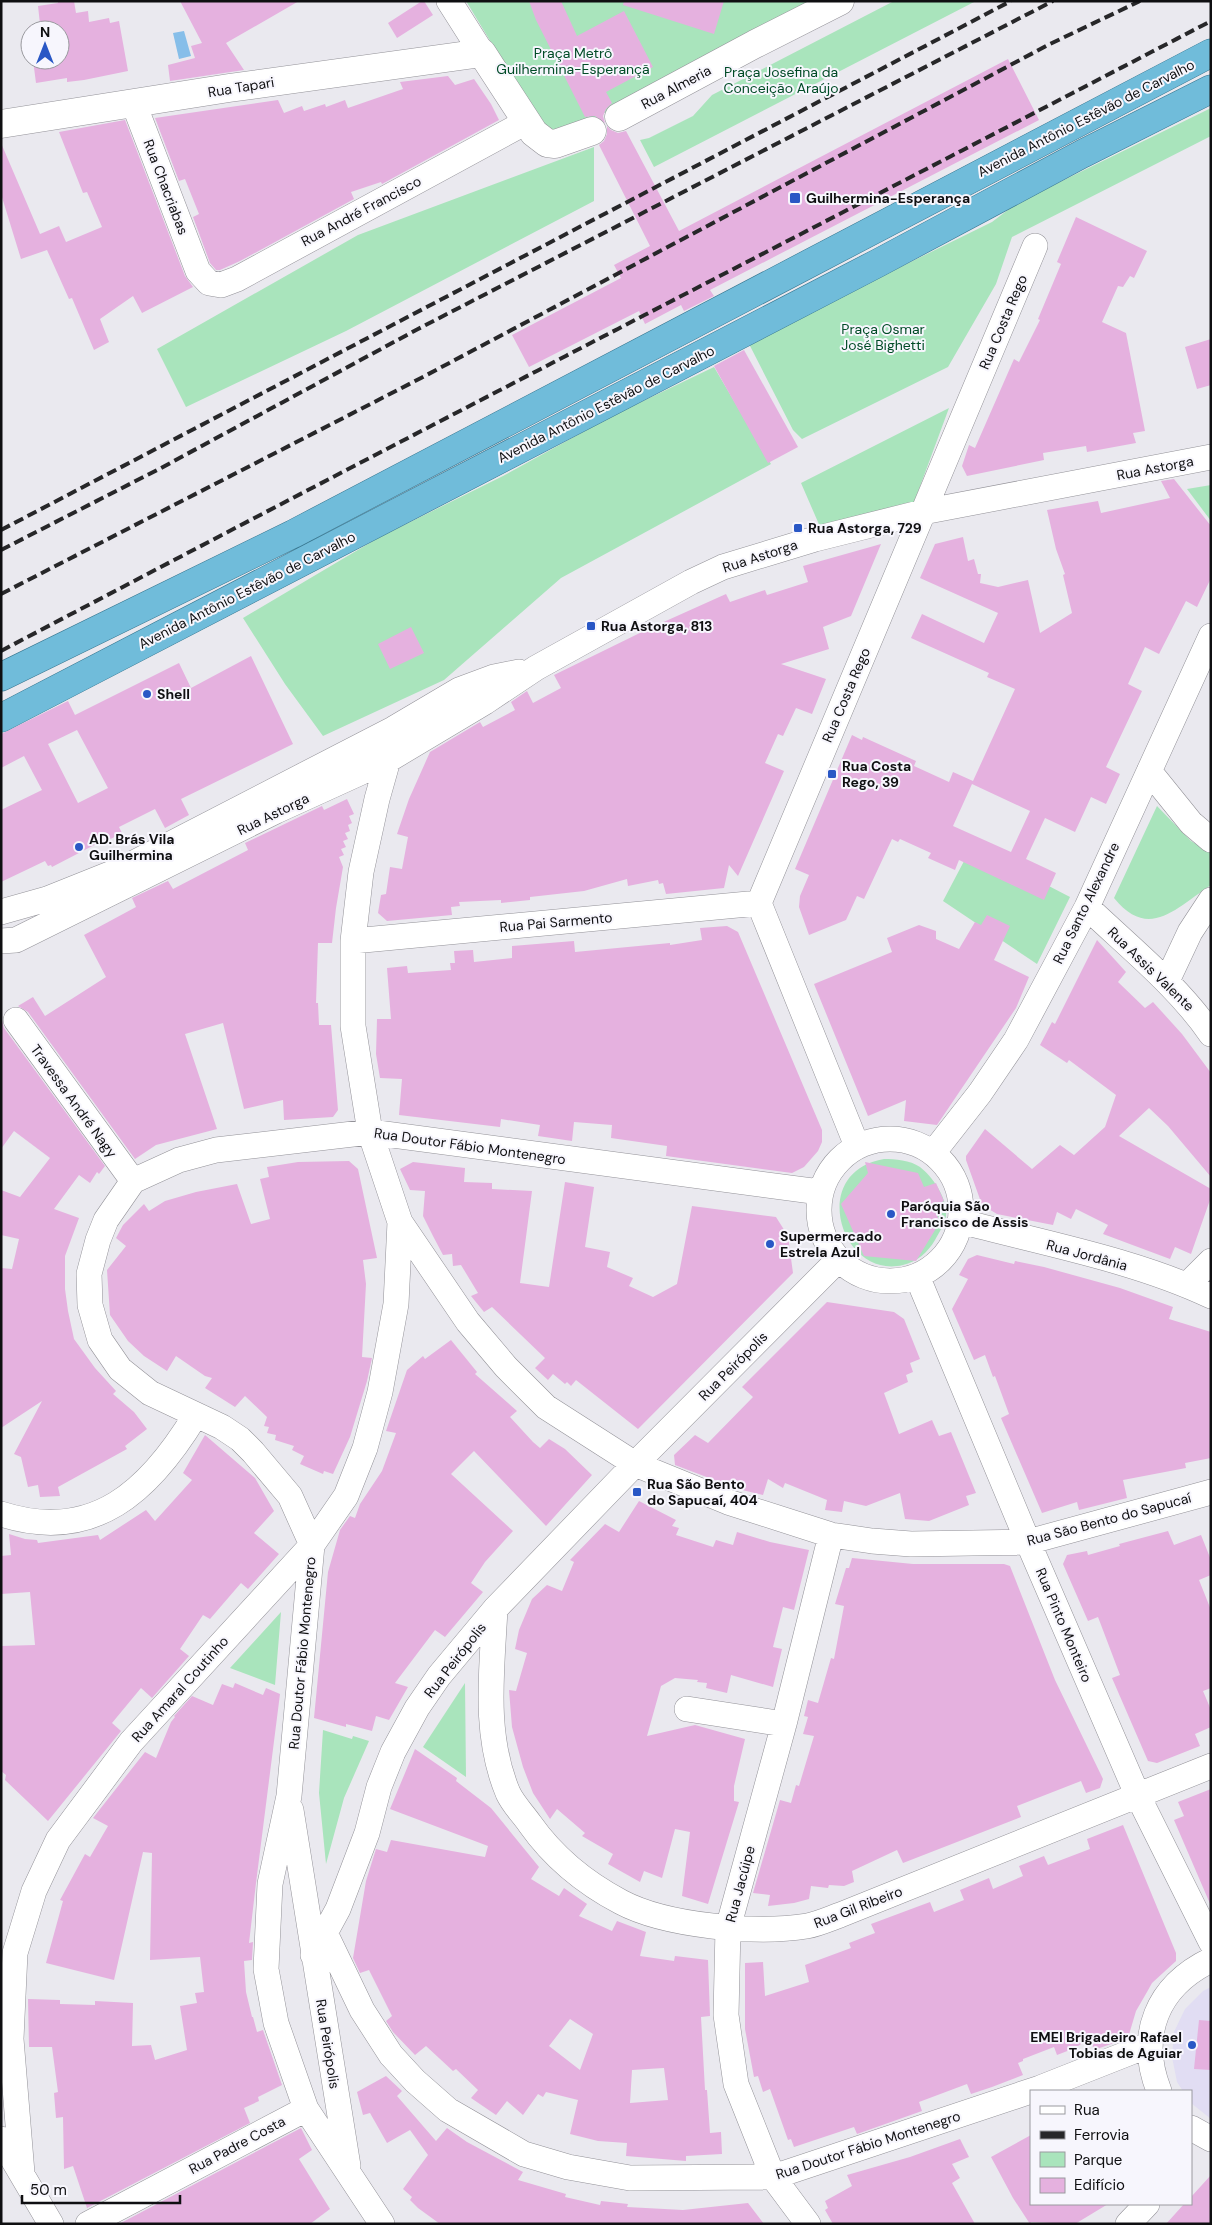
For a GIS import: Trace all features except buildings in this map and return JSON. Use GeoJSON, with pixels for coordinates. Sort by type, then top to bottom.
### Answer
{"type":"FeatureCollection","features":[{"type":"Feature","properties":{"kind":"highway","name":"Avenida Antônio Estêvão de Carvalho"},"geometry":{"type":"LineString","coordinates":[[1,677],[293,534],[1211,53]]}},
{"type":"Feature","properties":{"kind":"highway","name":"Avenida Antônio Estêvão de Carvalho"},"geometry":{"type":"LineString","coordinates":[[1,718],[860,272],[1082,154],[1211,89]]}},
{"type":"Feature","properties":{"kind":"street"},"geometry":{"type":"LineString","coordinates":[[449,1],[526,122],[540,139],[555,144],[592,130]]}},
{"type":"Feature","properties":{"kind":"street","name":"Rua Almeria"},"geometry":{"type":"LineString","coordinates":[[619,117],[840,1]]}},
{"type":"Feature","properties":{"kind":"street","name":"Rua Tapari"},"geometry":{"type":"LineString","coordinates":[[1,124],[229,88],[482,52]]}},
{"type":"Feature","properties":{"kind":"street","name":"Rua Chacriabas"},"geometry":{"type":"LineString","coordinates":[[134,104],[198,270]]}},
{"type":"Feature","properties":{"kind":"street","name":"Rua André Francisco"},"geometry":{"type":"LineString","coordinates":[[198,270],[209,283],[221,285],[237,279],[526,122]]}},
{"type":"Feature","properties":{"kind":"street","name":"Rua Costa Rego"},"geometry":{"type":"LineString","coordinates":[[759,903],[1035,246]]}},
{"type":"Feature","properties":{"kind":"street","name":"Rua Astorga"},"geometry":{"type":"LineString","coordinates":[[6,944],[276,811],[388,760],[485,702],[536,668],[691,582],[723,567],[815,539],[923,512],[1211,457]]}},
{"type":"Feature","properties":{"kind":"street","name":"Rua Santo Alexandre"},"geometry":{"type":"LineString","coordinates":[[933,1153],[980,1093],[1016,1040],[1087,907],[1211,636]]}},
{"type":"Feature","properties":{"kind":"street","name":"Rua Astorga"},"geometry":{"type":"LineString","coordinates":[[1,912],[46,900],[122,869],[393,729],[460,690],[494,677],[536,668]]}},
{"type":"Feature","properties":{"kind":"street","name":"Rua São Bento do Sapucaí"},"geometry":{"type":"LineString","coordinates":[[393,729],[388,760],[363,863],[353,941],[353,1026],[370,1132],[400,1222],[468,1322],[506,1367],[546,1406],[635,1464],[728,1502],[831,1535],[872,1541],[911,1544],[1028,1542],[1211,1492]]}},
{"type":"Feature","properties":{"kind":"street"},"geometry":{"type":"LineString","coordinates":[[1148,771],[1191,823],[1211,840]]}},
{"type":"Feature","properties":{"kind":"street"},"geometry":{"type":"LineString","coordinates":[[1167,981],[1190,932],[1211,900]]}},
{"type":"Feature","properties":{"kind":"street"},"geometry":{"type":"LineString","coordinates":[[759,903],[857,1146]]}},
{"type":"Feature","properties":{"kind":"street","name":"Rua Pai Sarmento"},"geometry":{"type":"LineString","coordinates":[[353,941],[759,903]]}},
{"type":"Feature","properties":{"kind":"street","name":"Rua Assis Valente"},"geometry":{"type":"LineString","coordinates":[[1087,907],[1167,981],[1198,1015],[1211,1034]]}},
{"type":"Feature","properties":{"kind":"street","name":"Travessa André Nagy"},"geometry":{"type":"LineString","coordinates":[[16,1020],[133,1181]]}},
{"type":"Feature","properties":{"kind":"street","name":"Rua Doutor Fábio Montenegro"},"geometry":{"type":"LineString","coordinates":[[306,2109],[276,2023],[266,1969],[266,1942],[270,1884],[289,1796],[312,1545],[290,1496],[240,1439],[222,1427],[195,1416],[150,1393],[120,1369],[100,1340],[90,1305],[89,1274],[98,1240],[106,1220],[133,1181],[180,1160],[216,1150],[370,1132],[820,1192]]}},
{"type":"Feature","properties":{"kind":"street"},"geometry":{"type":"LineString","coordinates":[[896,1139],[916,1144],[933,1153],[947,1167],[956,1184],[961,1202],[960,1221],[952,1244],[938,1263],[917,1276],[896,1281],[875,1280],[855,1272],[838,1260],[824,1239],[818,1216],[820,1192],[828,1174],[841,1158],[857,1146],[876,1140],[896,1139]]}},
{"type":"Feature","properties":{"kind":"street","name":"Rua Jordânia"},"geometry":{"type":"LineString","coordinates":[[960,1221],[1113,1261],[1187,1285],[1211,1296]]}},
{"type":"Feature","properties":{"kind":"street","name":"Rua Amaral Coutinho"},"geometry":{"type":"LineString","coordinates":[[22,2173],[11,2039],[15,1953],[34,1891],[58,1840],[131,1742],[312,1545],[346,1496],[365,1448],[380,1392],[396,1304],[400,1222]]}},
{"type":"Feature","properties":{"kind":"street","name":"Rua Peirópolis"},"geometry":{"type":"LineString","coordinates":[[350,2176],[313,1955],[338,1909],[367,1834],[379,1787],[393,1752],[417,1708],[439,1676],[496,1609],[635,1464],[838,1260]]}},
{"type":"Feature","properties":{"kind":"street"},"geometry":{"type":"LineString","coordinates":[[1187,1285],[1211,1261]]}},
{"type":"Feature","properties":{"kind":"street","name":"Rua Pinto Monteiro"},"geometry":{"type":"LineString","coordinates":[[917,1276],[1028,1542],[1137,1794],[1211,1942]]}},
{"type":"Feature","properties":{"kind":"street"},"geometry":{"type":"LineString","coordinates":[[1,1514],[22,1521],[62,1522],[93,1516],[120,1503],[141,1486],[165,1459],[195,1416]]}},
{"type":"Feature","properties":{"kind":"street","name":"Rua Jacúipe"},"geometry":{"type":"LineString","coordinates":[[808,2224],[772,2177],[736,2084],[726,2015],[728,1928],[784,1724],[831,1535]]}},
{"type":"Feature","properties":{"kind":"street","name":"Rua Gil Ribeiro"},"geometry":{"type":"LineString","coordinates":[[496,1609],[491,1707],[494,1738],[500,1768],[509,1794],[539,1837],[561,1861],[585,1881],[623,1903],[662,1916],[728,1928],[777,1928],[809,1925],[840,1915],[1137,1794],[1211,1766]]}},
{"type":"Feature","properties":{"kind":"street"},"geometry":{"type":"LineString","coordinates":[[688,1709],[784,1724]]}},
{"type":"Feature","properties":{"kind":"street","name":"Rua Doutor Fábio Montenegro"},"geometry":{"type":"LineString","coordinates":[[289,1796],[313,1955]]}},
{"type":"Feature","properties":{"kind":"street","name":"Rua Doutor Fábio Montenegro"},"geometry":{"type":"LineString","coordinates":[[325,1933],[362,2010],[391,2055],[415,2081],[448,2110],[524,2154],[568,2167],[630,2178],[772,2177],[1030,2091]]}},
{"type":"Feature","properties":{"kind":"street"},"geometry":{"type":"LineString","coordinates":[[1159,2090],[1152,2072],[1149,2045],[1155,2016],[1169,1990],[1191,1969],[1211,1960]]}},
{"type":"Feature","properties":{"kind":"street","name":"Rua Doutor Fábio Montenegro"},"geometry":{"type":"LineString","coordinates":[[1034,2090],[1149,2045]]}},
{"type":"Feature","properties":{"kind":"street","name":"Rua Peirópolis"},"geometry":{"type":"LineString","coordinates":[[306,2109],[382,2224]]}},
{"type":"Feature","properties":{"kind":"street","name":"Rua Padre Costa"},"geometry":{"type":"LineString","coordinates":[[88,2224],[306,2109]]}},
{"type":"Feature","properties":{"kind":"street"},"geometry":{"type":"LineString","coordinates":[[1,2140],[51,2224]]}},
{"type":"Feature","properties":{"kind":"street"},"geometry":{"type":"LineString","coordinates":[[1128,2224],[1146,2205]]}},
{"type":"Feature","properties":{"kind":"shaded area","name":"EMEI Brigadeiro Rafael Tobias de Aguiar"},"geometry":{"type":"Polygon","coordinates":[[[1211,1987],[1211,2119],[1192,2104],[1192,2090],[1182,2090],[1177,2082],[1172,2057],[1174,2032],[1185,2009],[1203,1991],[1211,1987]]]}},
{"type":"Feature","properties":{"kind":"green space","name":"Praça Metrô Guilhermina-Esperançã"},"geometry":{"type":"Polygon","coordinates":[[[466,1],[817,1],[668,84],[549,138],[466,1]]]}},
{"type":"Feature","properties":{"kind":"green space","name":"Praça Josefina da Conceição Araújo"},"geometry":{"type":"Polygon","coordinates":[[[894,1],[976,1],[654,167],[640,140],[649,138],[693,116],[712,95],[894,1]]]}},
{"type":"Feature","properties":{"kind":"green space","name":"Praça Osmar José Bighetti"},"geometry":{"type":"Polygon","coordinates":[[[1211,108],[1211,136],[1012,237],[996,284],[948,367],[802,439],[793,430],[748,342],[992,222],[1017,203],[1211,108]]]}},
{"type":"Feature","properties":{"kind":"green space"},"geometry":{"type":"Polygon","coordinates":[[[594,147],[594,201],[346,331],[186,407],[157,349],[358,235],[594,147]]]}},
{"type":"Feature","properties":{"kind":"green space"},"geometry":{"type":"Polygon","coordinates":[[[714,367],[771,464],[561,578],[444,680],[323,736],[285,684],[243,618],[378,538],[503,476],[612,416],[714,367]]]}},
{"type":"Feature","properties":{"kind":"green space"},"geometry":{"type":"Polygon","coordinates":[[[949,408],[912,508],[821,529],[801,483],[949,408]]]}},
{"type":"Feature","properties":{"kind":"green space"},"geometry":{"type":"Polygon","coordinates":[[[1211,485],[1211,521],[1187,489],[1211,485]]]}},
{"type":"Feature","properties":{"kind":"green space"},"geometry":{"type":"Polygon","coordinates":[[[1157,806],[1191,841],[1211,853],[1211,885],[1174,911],[1151,919],[1139,917],[1127,911],[1114,898],[1157,806]]]}},
{"type":"Feature","properties":{"kind":"green space"},"geometry":{"type":"Polygon","coordinates":[[[972,846],[1070,897],[1037,964],[943,901],[972,846]]]}},
{"type":"Feature","properties":{"kind":"green space","name":"Paróquia São Francisco de Assis"},"geometry":{"type":"Polygon","coordinates":[[[884,1159],[907,1161],[920,1167],[930,1176],[939,1189],[945,1203],[946,1216],[935,1240],[922,1256],[908,1264],[881,1265],[863,1257],[849,1241],[841,1222],[840,1202],[846,1183],[860,1168],[884,1159]]]}},
{"type":"Feature","properties":{"kind":"green space"},"geometry":{"type":"Polygon","coordinates":[[[281,1612],[275,1685],[230,1668],[281,1612]]]}},
{"type":"Feature","properties":{"kind":"green space"},"geometry":{"type":"Polygon","coordinates":[[[465,1683],[466,1777],[423,1747],[465,1683]]]}},
{"type":"Feature","properties":{"kind":"green space"},"geometry":{"type":"Polygon","coordinates":[[[323,1730],[352,1739],[353,1736],[369,1741],[344,1798],[326,1864],[319,1793],[323,1730]]]}},
{"type":"Feature","properties":{"kind":"water"},"geometry":{"type":"Polygon","coordinates":[[[184,31],[191,56],[179,59],[173,33],[184,31]]]}},
{"type":"Feature","properties":{"kind":"railway"},"geometry":{"type":"LineString","coordinates":[[1,530],[1011,1]]}},
{"type":"Feature","properties":{"kind":"railway"},"geometry":{"type":"LineString","coordinates":[[1,550],[161,468],[418,329],[1053,1]]}},
{"type":"Feature","properties":{"kind":"railway"},"geometry":{"type":"LineString","coordinates":[[1,594],[421,378],[1050,44],[1140,1]]}},
{"type":"Feature","properties":{"kind":"railway"},"geometry":{"type":"LineString","coordinates":[[1,651],[1211,21]]}},
{"type":"Feature","properties":{"kind":"place","name":"Guilhermina-Esperança"},"geometry":{"type":"Point","coordinates":[795,198]}},
{"type":"Feature","properties":{"kind":"place","name":"Rua Astorga, 729"},"geometry":{"type":"Point","coordinates":[798,528]}},
{"type":"Feature","properties":{"kind":"place","name":"Rua Astorga, 813"},"geometry":{"type":"Point","coordinates":[591,626]}},
{"type":"Feature","properties":{"kind":"place","name":"Shell"},"geometry":{"type":"Point","coordinates":[147,694]}},
{"type":"Feature","properties":{"kind":"place","name":"Rua Costa Rego, 39"},"geometry":{"type":"Point","coordinates":[832,774]}},
{"type":"Feature","properties":{"kind":"place","name":"AD. Brás Vila Guilhermina"},"geometry":{"type":"Point","coordinates":[79,847]}},
{"type":"Feature","properties":{"kind":"place","name":"Paróquia São Francisco de Assis"},"geometry":{"type":"Point","coordinates":[891,1214]}},
{"type":"Feature","properties":{"kind":"place","name":"Supermercado Estrela Azul"},"geometry":{"type":"Point","coordinates":[770,1244]}},
{"type":"Feature","properties":{"kind":"place","name":"Rua São Bento do Sapucaí, 404"},"geometry":{"type":"Point","coordinates":[637,1492]}},
{"type":"Feature","properties":{"kind":"place","name":"EMEI Brigadeiro Rafael Tobias de Aguiar"},"geometry":{"type":"Point","coordinates":[1192,2045]}}]}
